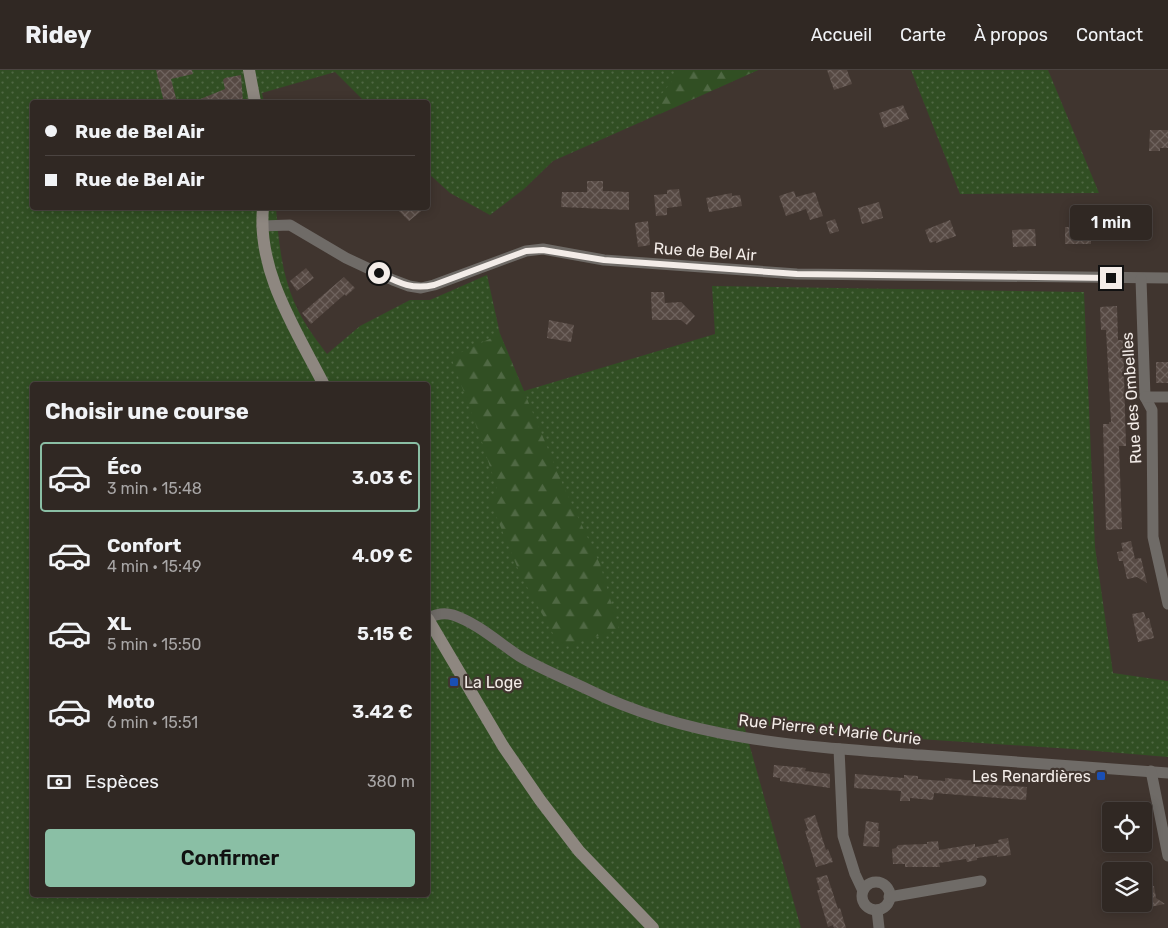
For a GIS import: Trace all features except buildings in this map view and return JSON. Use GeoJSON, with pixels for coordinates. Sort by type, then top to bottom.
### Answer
{"type":"FeatureCollection","features":[{"type":"Feature","properties":{"kind":"main road"},"geometry":{"type":"LineString","coordinates":[[249,70],[255,100]]}},
{"type":"Feature","properties":{"kind":"main road"},"geometry":{"type":"LineString","coordinates":[[263,210],[262,226],[266,255],[274,283],[323,382]]}},
{"type":"Feature","properties":{"kind":"main road"},"geometry":{"type":"LineString","coordinates":[[430,622],[503,746],[540,800],[579,851],[653,928]]}},
{"type":"Feature","properties":{"kind":"street","name":"Rue de Bel Air"},"geometry":{"type":"LineString","coordinates":[[262,226],[290,225],[366,267],[409,286],[421,288],[526,251],[543,250],[604,260],[797,274],[1168,278]]}},
{"type":"Feature","properties":{"kind":"street","name":"Rue des Ombelles"},"geometry":{"type":"LineString","coordinates":[[1141,279],[1145,397],[1152,410],[1153,537],[1168,604]]}},
{"type":"Feature","properties":{"kind":"street"},"geometry":{"type":"LineString","coordinates":[[1145,397],[1168,397]]}},
{"type":"Feature","properties":{"kind":"street","name":"Rue Pierre et Marie Curie"},"geometry":{"type":"LineString","coordinates":[[430,618],[438,613],[451,614],[464,619],[521,657],[599,695],[651,716],[715,732],[762,741],[839,749],[1168,773]]}},
{"type":"Feature","properties":{"kind":"street"},"geometry":{"type":"LineString","coordinates":[[839,749],[843,836],[855,874],[863,891],[864,904],[872,910],[877,910],[886,906],[890,897],[888,889],[881,883],[873,882],[863,891]]}},
{"type":"Feature","properties":{"kind":"street"},"geometry":{"type":"LineString","coordinates":[[1151,771],[1168,856]]}},
{"type":"Feature","properties":{"kind":"street"},"geometry":{"type":"LineString","coordinates":[[890,897],[981,881]]}},
{"type":"Feature","properties":{"kind":"street"},"geometry":{"type":"LineString","coordinates":[[877,910],[879,928]]}},
{"type":"Feature","properties":{"kind":"green space"},"geometry":{"type":"Polygon","coordinates":[[[0,70],[758,70],[553,161],[524,189],[490,215],[450,193],[430,175],[430,100],[363,100],[335,72],[262,93],[264,100],[30,100],[30,210],[276,210],[282,263],[290,290],[304,321],[327,354],[360,326],[410,300],[430,300],[487,275],[500,334],[524,391],[715,334],[712,286],[1084,292],[1095,547],[1113,673],[1168,681],[1168,757],[813,732],[743,722],[801,928],[0,928],[0,70]]]}},
{"type":"Feature","properties":{"kind":"green space"},"geometry":{"type":"Polygon","coordinates":[[[681,70],[758,70],[660,114],[660,96],[681,70]]]}},
{"type":"Feature","properties":{"kind":"green space"},"geometry":{"type":"Polygon","coordinates":[[[911,70],[1048,70],[1099,193],[960,194],[911,70]]]}},
{"type":"Feature","properties":{"kind":"green space"},"geometry":{"type":"Polygon","coordinates":[[[500,334],[563,485],[600,564],[619,629],[561,648],[521,576],[489,499],[499,495],[451,357],[500,334]]]}},
{"type":"Feature","properties":{"kind":"place","name":"La Loge"},"geometry":{"type":"Point","coordinates":[454,682]}},
{"type":"Feature","properties":{"kind":"place","name":"Les Renardières"},"geometry":{"type":"Point","coordinates":[1101,776]}},
{"type":"Feature","properties":{"kind":"route"},"geometry":{"type":"LineString","coordinates":[[379,273],[409,286],[421,288],[526,251],[543,250],[604,260],[797,274],[1111,278]]}}]}
